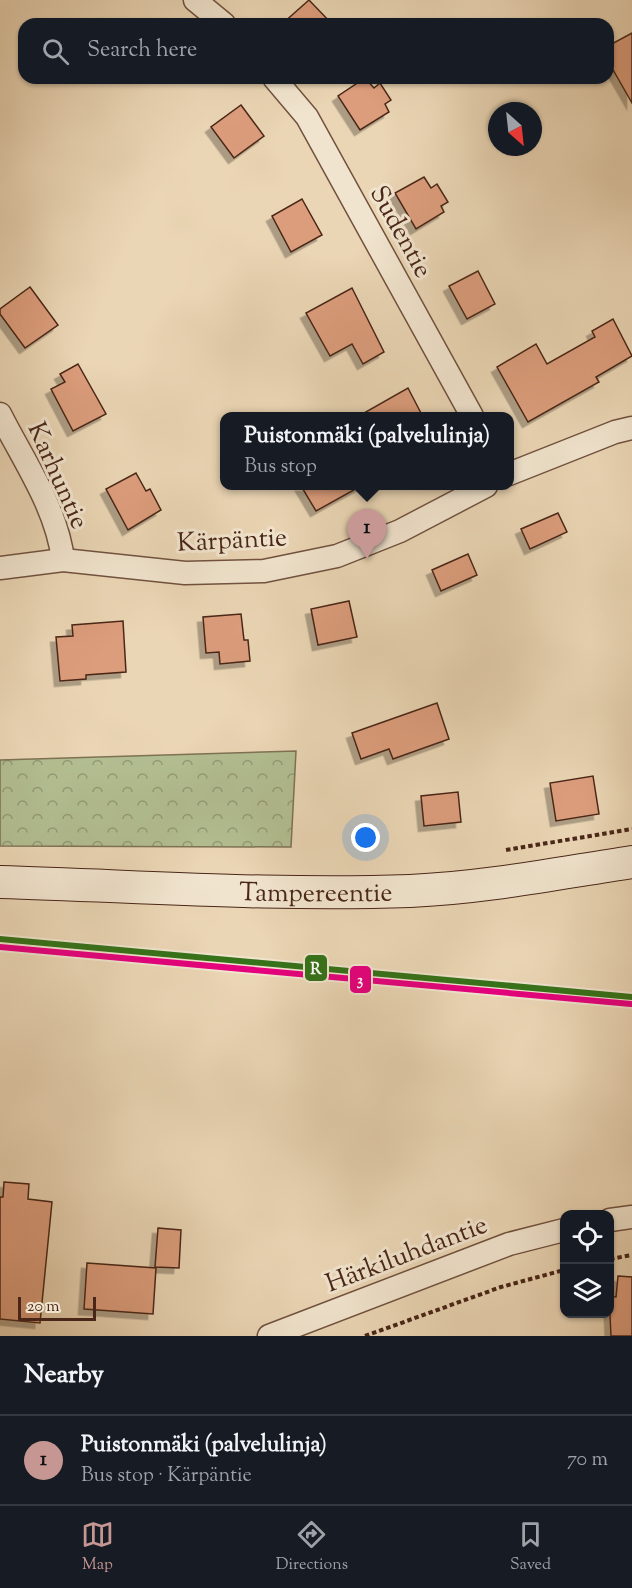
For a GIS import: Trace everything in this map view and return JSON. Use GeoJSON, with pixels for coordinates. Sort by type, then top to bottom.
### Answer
{"type":"FeatureCollection","features":[{"type":"Feature","properties":{"kind":"main road","name":"Tampereentie"},"geometry":{"type":"LineString","coordinates":[[0,882],[327,892],[413,891],[483,884],[632,862]]}},
{"type":"Feature","properties":{"kind":"street"},"geometry":{"type":"LineString","coordinates":[[195,0],[217,18]]}},
{"type":"Feature","properties":{"kind":"street","name":"Sudentie"},"geometry":{"type":"LineString","coordinates":[[279,84],[308,117],[469,412]]}},
{"type":"Feature","properties":{"kind":"street","name":"Karhuntie"},"geometry":{"type":"LineString","coordinates":[[0,414],[46,505],[61,543],[63,560]]}},
{"type":"Feature","properties":{"kind":"street"},"geometry":{"type":"LineString","coordinates":[[514,472],[615,432],[632,428]]}},
{"type":"Feature","properties":{"kind":"street","name":"Kärpäntie"},"geometry":{"type":"LineString","coordinates":[[0,568],[63,560],[185,573],[264,571],[337,556],[399,531],[478,490]]}},
{"type":"Feature","properties":{"kind":"street"},"geometry":{"type":"LineString","coordinates":[[614,1219],[632,1217]]}},
{"type":"Feature","properties":{"kind":"street","name":"Härkiluhdantie"},"geometry":{"type":"LineString","coordinates":[[269,1336],[509,1244],[560,1231]]}},
{"type":"Feature","properties":{"kind":"path"},"geometry":{"type":"LineString","coordinates":[[494,852],[632,829]]}},
{"type":"Feature","properties":{"kind":"path"},"geometry":{"type":"LineString","coordinates":[[614,1258],[632,1256]]}},
{"type":"Feature","properties":{"kind":"path"},"geometry":{"type":"LineString","coordinates":[[365,1336],[501,1287],[560,1271]]}},
{"type":"Feature","properties":{"kind":"green space"},"geometry":{"type":"Polygon","coordinates":[[[296,751],[291,847],[0,846],[0,760],[296,751]]]}},
{"type":"Feature","properties":{"kind":"building"},"geometry":{"type":"Polygon","coordinates":[[[309,0],[326,18],[289,18],[309,0]]]}},
{"type":"Feature","properties":{"kind":"building"},"geometry":{"type":"Polygon","coordinates":[[[632,33],[632,103],[614,72],[614,43],[632,33]]]}},
{"type":"Feature","properties":{"kind":"building"},"geometry":{"type":"Polygon","coordinates":[[[356,84],[370,84],[374,88],[381,84],[391,100],[385,104],[389,112],[360,130],[338,96],[356,84]]]}},
{"type":"Feature","properties":{"kind":"building"},"geometry":{"type":"Polygon","coordinates":[[[241,105],[264,136],[234,158],[211,127],[241,105]]]}},
{"type":"Feature","properties":{"kind":"building"},"geometry":{"type":"Polygon","coordinates":[[[424,177],[431,188],[437,184],[448,202],[441,206],[444,212],[416,229],[395,193],[424,177]]]}},
{"type":"Feature","properties":{"kind":"building"},"geometry":{"type":"Polygon","coordinates":[[[302,199],[322,235],[291,252],[272,216],[302,199]]]}},
{"type":"Feature","properties":{"kind":"building"},"geometry":{"type":"Polygon","coordinates":[[[478,271],[495,304],[467,319],[449,286],[478,271]]]}},
{"type":"Feature","properties":{"kind":"building"},"geometry":{"type":"Polygon","coordinates":[[[30,287],[58,325],[25,348],[0,314],[0,309],[30,287]]]}},
{"type":"Feature","properties":{"kind":"building"},"geometry":{"type":"Polygon","coordinates":[[[352,288],[384,352],[363,364],[352,344],[330,356],[306,313],[352,288]]]}},
{"type":"Feature","properties":{"kind":"building"},"geometry":{"type":"Polygon","coordinates":[[[613,319],[632,356],[596,377],[599,382],[528,422],[497,367],[536,344],[547,364],[595,337],[592,331],[613,319]]]}},
{"type":"Feature","properties":{"kind":"building"},"geometry":{"type":"Polygon","coordinates":[[[78,364],[106,414],[73,431],[51,389],[65,382],[60,374],[78,364]]]}},
{"type":"Feature","properties":{"kind":"building"},"geometry":{"type":"Polygon","coordinates":[[[408,388],[420,412],[366,412],[408,388]]]}},
{"type":"Feature","properties":{"kind":"building"},"geometry":{"type":"Polygon","coordinates":[[[136,473],[146,491],[150,489],[161,510],[128,530],[106,489],[136,473]]]}},
{"type":"Feature","properties":{"kind":"building"},"geometry":{"type":"Polygon","coordinates":[[[303,490],[354,490],[316,511],[303,490]]]}},
{"type":"Feature","properties":{"kind":"building"},"geometry":{"type":"Polygon","coordinates":[[[558,513],[567,532],[530,549],[521,529],[558,513]]]}},
{"type":"Feature","properties":{"kind":"building"},"geometry":{"type":"Polygon","coordinates":[[[468,554],[477,575],[441,591],[432,570],[468,554]]]}},
{"type":"Feature","properties":{"kind":"building"},"geometry":{"type":"Polygon","coordinates":[[[349,601],[357,637],[318,645],[311,609],[349,601]]]}},
{"type":"Feature","properties":{"kind":"building"},"geometry":{"type":"Polygon","coordinates":[[[241,614],[244,640],[248,640],[250,661],[220,664],[219,652],[206,653],[203,617],[241,614]]]}},
{"type":"Feature","properties":{"kind":"building"},"geometry":{"type":"Polygon","coordinates":[[[123,621],[126,672],[86,675],[86,679],[60,681],[56,637],[73,636],[72,625],[123,621]]]}},
{"type":"Feature","properties":{"kind":"building"},"geometry":{"type":"Polygon","coordinates":[[[437,703],[449,739],[393,759],[389,749],[361,759],[352,733],[437,703]]]}},
{"type":"Feature","properties":{"kind":"building"},"geometry":{"type":"Polygon","coordinates":[[[593,776],[599,814],[556,821],[550,783],[593,776]]]}},
{"type":"Feature","properties":{"kind":"building"},"geometry":{"type":"Polygon","coordinates":[[[458,792],[461,822],[424,826],[421,796],[458,792]]]}},
{"type":"Feature","properties":{"kind":"building"},"geometry":{"type":"Polygon","coordinates":[[[4,1182],[29,1184],[28,1199],[52,1202],[40,1323],[0,1319],[0,1197],[3,1197],[4,1182]]]}},
{"type":"Feature","properties":{"kind":"building"},"geometry":{"type":"Polygon","coordinates":[[[158,1228],[181,1230],[179,1268],[155,1267],[158,1228]]]}},
{"type":"Feature","properties":{"kind":"building"},"geometry":{"type":"Polygon","coordinates":[[[87,1263],[156,1268],[153,1314],[84,1309],[87,1263]]]}},
{"type":"Feature","properties":{"kind":"building"},"geometry":{"type":"Polygon","coordinates":[[[618,1276],[632,1277],[632,1336],[611,1336],[610,1318],[614,1318],[614,1297],[616,1297],[618,1276]]]}},
{"type":"Feature","properties":{"kind":"transit line","name":"R"},"geometry":{"type":"LineString","coordinates":[[0,939],[632,997]]}},
{"type":"Feature","properties":{"kind":"transit line","name":"3"},"geometry":{"type":"LineString","coordinates":[[0,947],[631,1004]]}},
{"type":"Feature","properties":{"kind":"place","name":"Puistonmäki (palvelulinja)"},"geometry":{"type":"Point","coordinates":[367,559]}}]}
